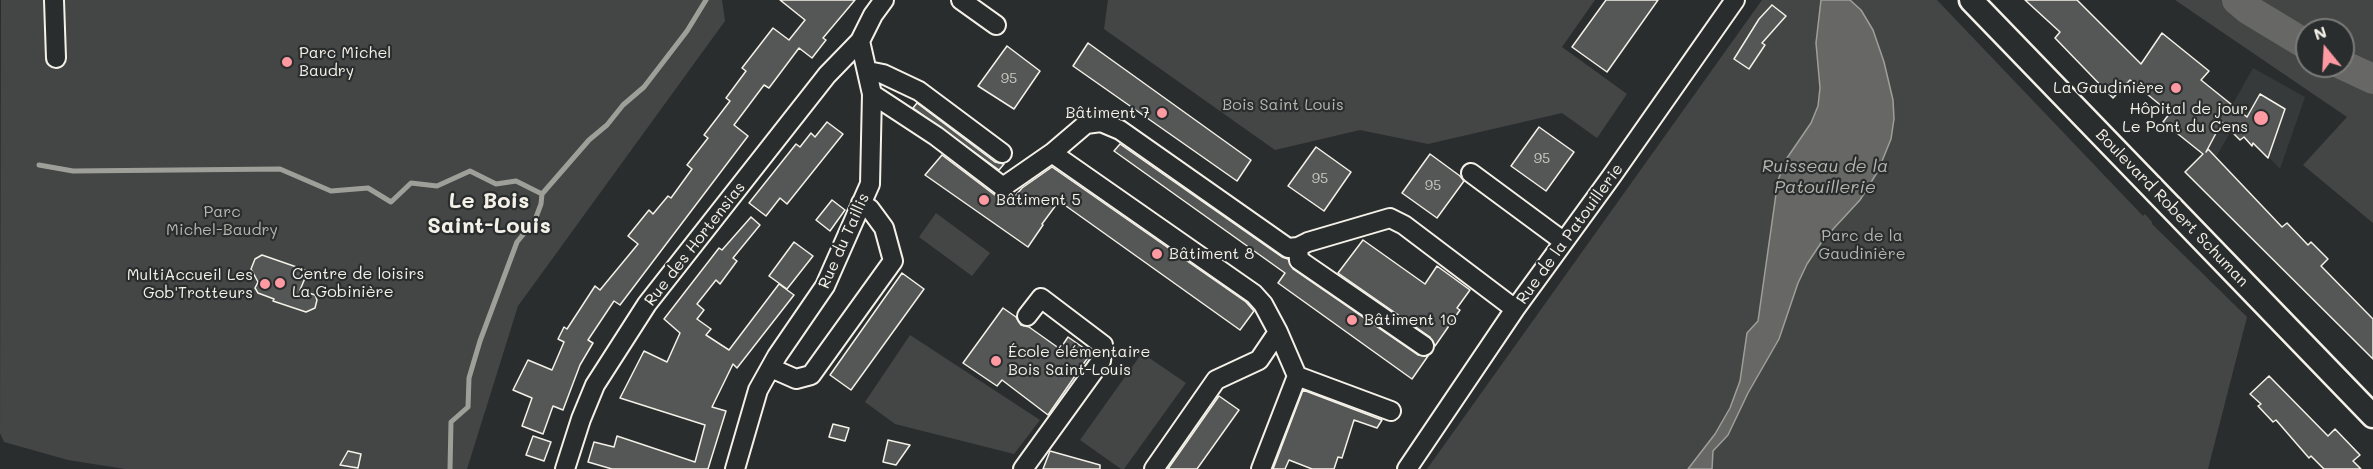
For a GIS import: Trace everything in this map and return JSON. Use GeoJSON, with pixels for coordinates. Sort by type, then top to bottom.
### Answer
{"type":"FeatureCollection","features":[{"type":"Feature","properties":{"kind":"main road","name":"Boulevard Robert Schuman"},"geometry":{"type":"LineString","coordinates":[[1971,0],[2373,416]]}},
{"type":"Feature","properties":{"kind":"street"},"geometry":{"type":"LineString","coordinates":[[54,0],[56,58]]}},
{"type":"Feature","properties":{"kind":"street"},"geometry":{"type":"LineString","coordinates":[[860,41],[873,15],[884,0]]}},
{"type":"Feature","properties":{"kind":"street"},"geometry":{"type":"LineString","coordinates":[[961,0],[996,25]]}},
{"type":"Feature","properties":{"kind":"street","name":"Rue de la Patouillerie"},"geometry":{"type":"LineString","coordinates":[[1407,469],[1515,309],[1735,0]]}},
{"type":"Feature","properties":{"kind":"street","name":"Rue du Taillis"},"geometry":{"type":"LineString","coordinates":[[735,469],[758,390],[825,286],[870,184],[872,94],[860,41]]}},
{"type":"Feature","properties":{"kind":"street","name":"Rue des Hortensias"},"geometry":{"type":"LineString","coordinates":[[565,469],[581,418],[595,385],[646,304],[828,75],[860,41]]}},
{"type":"Feature","properties":{"kind":"street"},"geometry":{"type":"LineString","coordinates":[[868,71],[883,74],[919,91],[1002,153]]}},
{"type":"Feature","properties":{"kind":"street"},"geometry":{"type":"LineString","coordinates":[[872,94],[936,136],[1003,187],[1052,153],[1086,124],[1101,122],[1120,130],[1288,248],[1298,248],[1308,242],[1390,218],[1404,225],[1515,309]]}},
{"type":"Feature","properties":{"kind":"street"},"geometry":{"type":"LineString","coordinates":[[1052,153],[1254,294],[1263,304],[1297,376],[1261,469]]}},
{"type":"Feature","properties":{"kind":"street"},"geometry":{"type":"LineString","coordinates":[[1471,173],[1563,241]]}},
{"type":"Feature","properties":{"kind":"street"},"geometry":{"type":"LineString","coordinates":[[771,368],[796,379],[811,375],[893,261],[884,228],[870,209],[861,203]]}},
{"type":"Feature","properties":{"kind":"street"},"geometry":{"type":"LineString","coordinates":[[1298,248],[1299,260],[1424,346]]}},
{"type":"Feature","properties":{"kind":"street"},"geometry":{"type":"LineString","coordinates":[[1023,469],[1101,361],[1103,345],[1041,298],[1027,316]]}},
{"type":"Feature","properties":{"kind":"street"},"geometry":{"type":"LineString","coordinates":[[1154,469],[1216,380],[1259,360],[1278,332]]}},
{"type":"Feature","properties":{"kind":"street"},"geometry":{"type":"LineString","coordinates":[[1297,376],[1391,411]]}},
{"type":"Feature","properties":{"kind":"shaded area","name":"Hôpital de jour Le Pont du Cens"},"geometry":{"type":"Polygon","coordinates":[[[2253,68],[2305,97],[2280,169],[2261,149],[2252,146],[2244,137],[2240,140],[2231,131],[2216,157],[2194,181],[2206,152],[2253,68]]]}},
{"type":"Feature","properties":{"kind":"green space","name":"Parc Michel-Baudry"},"geometry":{"type":"Polygon","coordinates":[[[1,0],[722,0],[725,21],[518,306],[467,469],[125,469],[68,460],[4,442],[0,433],[1,0]]]}},
{"type":"Feature","properties":{"kind":"green space","name":"Bois Saint Louis"},"geometry":{"type":"Polygon","coordinates":[[[1108,0],[1595,0],[1562,47],[1627,94],[1597,138],[1562,113],[1428,144],[1360,130],[1275,150],[1104,29],[1108,0]]]}},
{"type":"Feature","properties":{"kind":"green space","name":"Parc de la Gaudinière"},"geometry":{"type":"Polygon","coordinates":[[[1762,0],[1937,0],[2143,216],[2145,214],[2152,224],[2247,317],[2208,469],[1427,469],[1762,0]]]}},
{"type":"Feature","properties":{"kind":"green space"},"geometry":{"type":"Polygon","coordinates":[[[2175,0],[2373,0],[2373,223],[2303,165],[2347,117],[2175,0]]]}},
{"type":"Feature","properties":{"kind":"green space"},"geometry":{"type":"Polygon","coordinates":[[[936,213],[990,253],[972,276],[919,237],[936,213]]]}},
{"type":"Feature","properties":{"kind":"green space"},"geometry":{"type":"Polygon","coordinates":[[[910,335],[1040,420],[1014,454],[895,424],[865,402],[910,335]]]}},
{"type":"Feature","properties":{"kind":"green space"},"geometry":{"type":"Polygon","coordinates":[[[1142,353],[1186,383],[1124,469],[1121,469],[1080,440],[1142,353]]]}},
{"type":"Feature","properties":{"kind":"water","name":"Ruisseau de la Patouillerie"},"geometry":{"type":"Polygon","coordinates":[[[1821,0],[1850,0],[1861,10],[1873,30],[1893,100],[1894,119],[1891,139],[1878,171],[1860,200],[1823,240],[1807,264],[1779,339],[1748,393],[1728,435],[1713,451],[1712,469],[1688,469],[1715,434],[1730,408],[1740,381],[1747,333],[1758,321],[1778,180],[1787,158],[1811,123],[1818,106],[1820,88],[1816,43],[1821,0]]]}},
{"type":"Feature","properties":{"kind":"building"},"geometry":{"type":"Polygon","coordinates":[[[780,0],[855,0],[823,38],[826,40],[812,58],[799,48],[769,88],[764,85],[734,125],[748,136],[620,305],[614,301],[588,340],[593,343],[580,365],[563,410],[553,406],[543,434],[522,426],[532,398],[513,390],[528,360],[552,370],[564,342],[558,339],[564,327],[567,329],[595,286],[600,290],[638,244],[628,236],[649,210],[653,214],[668,196],[671,198],[692,169],[687,165],[708,138],[704,135],[730,101],[726,98],[746,71],[742,68],[773,28],[789,40],[805,20],[780,0]]]}},
{"type":"Feature","properties":{"kind":"building"},"geometry":{"type":"Polygon","coordinates":[[[1606,0],[1658,0],[1607,72],[1572,47],[1606,0]]]}},
{"type":"Feature","properties":{"kind":"building"},"geometry":{"type":"Polygon","coordinates":[[[2025,0],[2077,0],[2141,64],[2162,33],[2209,71],[2201,80],[2247,117],[2260,94],[2285,109],[2268,158],[2244,137],[2240,140],[2222,122],[2206,152],[2208,149],[2282,227],[2287,223],[2308,245],[2311,242],[2328,259],[2321,266],[2373,319],[2373,359],[2185,172],[2203,154],[2163,122],[2170,113],[2130,80],[2113,98],[2055,38],[2060,32],[2025,0]]]}},
{"type":"Feature","properties":{"kind":"building"},"geometry":{"type":"Polygon","coordinates":[[[1772,5],[1786,16],[1762,43],[1765,45],[1749,69],[1734,59],[1759,19],[1772,5]]]}},
{"type":"Feature","properties":{"kind":"building","name":"Bâtiment 7"},"geometry":{"type":"Polygon","coordinates":[[[1088,43],[1251,160],[1237,181],[1073,66],[1088,43]]]}},
{"type":"Feature","properties":{"kind":"building"},"geometry":{"type":"Polygon","coordinates":[[[1007,46],[1040,71],[1014,109],[978,86],[1007,46]]]}},
{"type":"Feature","properties":{"kind":"building"},"geometry":{"type":"Polygon","coordinates":[[[917,103],[995,162],[1004,164],[999,170],[913,108],[917,103]]]}},
{"type":"Feature","properties":{"kind":"building"},"geometry":{"type":"Polygon","coordinates":[[[827,122],[843,134],[787,204],[780,198],[766,216],[749,203],[796,144],[800,147],[811,133],[815,137],[827,122]]]}},
{"type":"Feature","properties":{"kind":"building"},"geometry":{"type":"Polygon","coordinates":[[[1539,127],[1574,152],[1546,191],[1511,166],[1539,127]]]}},
{"type":"Feature","properties":{"kind":"building","name":"Bâtiment 10"},"geometry":{"type":"Polygon","coordinates":[[[1120,144],[1288,259],[1293,269],[1418,355],[1428,356],[1412,379],[1278,283],[1285,273],[1114,151],[1120,144]]]}},
{"type":"Feature","properties":{"kind":"building"},"geometry":{"type":"Polygon","coordinates":[[[1316,147],[1351,172],[1324,211],[1288,186],[1316,147]]]}},
{"type":"Feature","properties":{"kind":"building"},"geometry":{"type":"Polygon","coordinates":[[[1430,154],[1464,181],[1437,218],[1402,193],[1430,154]]]}},
{"type":"Feature","properties":{"kind":"building"},"geometry":{"type":"Polygon","coordinates":[[[942,155],[996,196],[1010,202],[1022,188],[1052,167],[1246,302],[1254,311],[1240,330],[1059,201],[1028,247],[925,175],[942,155]]]}},
{"type":"Feature","properties":{"kind":"building"},"geometry":{"type":"Polygon","coordinates":[[[832,200],[845,210],[830,231],[816,220],[832,200]]]}},
{"type":"Feature","properties":{"kind":"building"},"geometry":{"type":"Polygon","coordinates":[[[751,217],[760,225],[733,258],[737,261],[720,284],[716,280],[697,304],[704,310],[697,319],[711,329],[706,335],[729,350],[779,284],[794,295],[737,368],[733,364],[712,407],[726,411],[708,469],[612,469],[588,462],[594,442],[614,447],[617,436],[695,462],[705,425],[620,398],[644,351],[667,362],[680,333],[664,319],[719,248],[722,250],[751,217]]]}},
{"type":"Feature","properties":{"kind":"building"},"geometry":{"type":"Polygon","coordinates":[[[1363,240],[1425,284],[1437,266],[1470,290],[1457,308],[1460,310],[1435,346],[1430,337],[1338,273],[1363,240]]]}},
{"type":"Feature","properties":{"kind":"building"},"geometry":{"type":"Polygon","coordinates":[[[794,242],[813,256],[787,289],[769,276],[794,242]]]}},
{"type":"Feature","properties":{"kind":"building","name":"Centre de loisirs La Gobinière"},"geometry":{"type":"Polygon","coordinates":[[[262,255],[308,271],[300,290],[315,295],[317,300],[315,308],[306,312],[273,301],[274,299],[258,293],[255,288],[258,282],[251,269],[255,259],[262,255]]]}},
{"type":"Feature","properties":{"kind":"building"},"geometry":{"type":"Polygon","coordinates":[[[902,273],[924,289],[851,390],[830,375],[902,273]]]}},
{"type":"Feature","properties":{"kind":"building","name":"École élémentaire Bois Saint-Louis"},"geometry":{"type":"Polygon","coordinates":[[[1003,308],[1016,317],[1021,325],[1029,327],[1060,349],[1068,337],[1091,353],[1048,415],[1002,380],[997,386],[963,363],[1003,308]]]}},
{"type":"Feature","properties":{"kind":"building"},"geometry":{"type":"Polygon","coordinates":[[[2269,376],[2328,436],[2335,429],[2360,455],[2353,461],[2361,469],[2324,469],[2311,456],[2309,458],[2276,420],[2273,422],[2258,406],[2261,404],[2250,394],[2269,376]]]}},
{"type":"Feature","properties":{"kind":"building"},"geometry":{"type":"Polygon","coordinates":[[[1303,390],[1382,420],[1377,428],[1354,420],[1342,458],[1338,457],[1334,469],[1312,469],[1289,460],[1285,469],[1273,469],[1303,390]]]}},
{"type":"Feature","properties":{"kind":"building"},"geometry":{"type":"Polygon","coordinates":[[[1219,396],[1239,410],[1197,469],[1168,469],[1219,396]]]}},
{"type":"Feature","properties":{"kind":"building"},"geometry":{"type":"Polygon","coordinates":[[[833,424],[849,428],[845,441],[829,437],[833,424]]]}},
{"type":"Feature","properties":{"kind":"building"},"geometry":{"type":"Polygon","coordinates":[[[533,436],[551,442],[544,461],[526,455],[533,436]]]}},
{"type":"Feature","properties":{"kind":"building"},"geometry":{"type":"Polygon","coordinates":[[[888,440],[910,445],[896,465],[883,462],[888,440]]]}},
{"type":"Feature","properties":{"kind":"building"},"geometry":{"type":"Polygon","coordinates":[[[348,451],[361,454],[358,468],[340,465],[348,451]]]}},
{"type":"Feature","properties":{"kind":"building"},"geometry":{"type":"Polygon","coordinates":[[[1050,451],[1100,465],[1100,469],[1043,469],[1050,451]]]}},
{"type":"Feature","properties":{"kind":"waterway"},"geometry":{"type":"LineString","coordinates":[[450,469],[451,422],[468,407],[469,378],[480,341],[517,242],[535,220],[542,194],[589,140],[644,87],[687,31],[706,0]]}},
{"type":"Feature","properties":{"kind":"waterway"},"geometry":{"type":"LineString","coordinates":[[2237,0],[2249,10],[2295,38]]}},
{"type":"Feature","properties":{"kind":"waterway"},"geometry":{"type":"LineString","coordinates":[[2355,71],[2373,79]]}},
{"type":"Feature","properties":{"kind":"waterway"},"geometry":{"type":"LineString","coordinates":[[39,165],[73,171],[280,169],[331,191],[368,188],[391,202],[411,183],[437,186],[470,171],[496,184],[516,181],[542,194]]}},
{"type":"Feature","properties":{"kind":"place","name":"Parc Michel Baudry"},"geometry":{"type":"Point","coordinates":[287,62]}},
{"type":"Feature","properties":{"kind":"place","name":"La Gaudinière"},"geometry":{"type":"Point","coordinates":[2176,88]}},
{"type":"Feature","properties":{"kind":"place","name":"Bâtiment 7"},"geometry":{"type":"Point","coordinates":[1162,113]}},
{"type":"Feature","properties":{"kind":"place","name":"Hôpital de jour Le Pont du Cens"},"geometry":{"type":"Point","coordinates":[2261,118]}},
{"type":"Feature","properties":{"kind":"place","name":"Bâtiment 5"},"geometry":{"type":"Point","coordinates":[984,200]}},
{"type":"Feature","properties":{"kind":"place","name":"Bâtiment 8"},"geometry":{"type":"Point","coordinates":[1157,254]}},
{"type":"Feature","properties":{"kind":"place","name":"Centre de loisirs La Gobinière"},"geometry":{"type":"Point","coordinates":[280,283]}},
{"type":"Feature","properties":{"kind":"place","name":"MultiAccueil Les Gob'Trotteurs"},"geometry":{"type":"Point","coordinates":[265,284]}},
{"type":"Feature","properties":{"kind":"place","name":"Bâtiment 10"},"geometry":{"type":"Point","coordinates":[1352,320]}},
{"type":"Feature","properties":{"kind":"place","name":"École élémentaire Bois Saint-Louis"},"geometry":{"type":"Point","coordinates":[996,361]}},
{"type":"Feature","properties":{"kind":"district","name":"Le Bois Saint-Louis"},"geometry":{"type":"Point","coordinates":[489,214]}}]}
